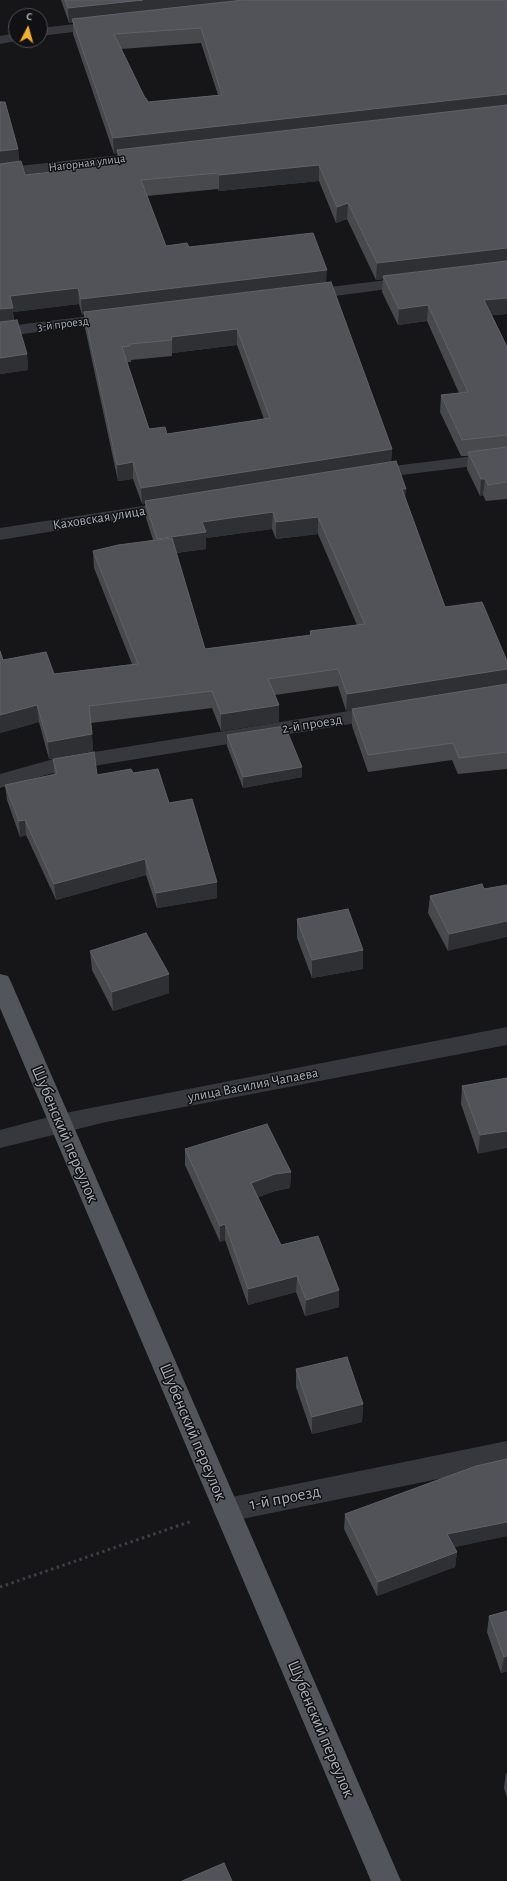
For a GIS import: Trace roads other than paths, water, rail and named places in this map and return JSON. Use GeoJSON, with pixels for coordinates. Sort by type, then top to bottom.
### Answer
{"type":"FeatureCollection","features":[{"type":"Feature","properties":{"kind":"main road","name":"Шубенский переулок"},"geometry":{"type":"LineString","coordinates":[[0,982],[386,1881]]}},
{"type":"Feature","properties":{"kind":"street"},"geometry":{"type":"LineString","coordinates":[[48,31],[118,23]]}},
{"type":"Feature","properties":{"kind":"street","name":"Нагорная улица"},"geometry":{"type":"LineString","coordinates":[[0,174],[158,155]]}},
{"type":"Feature","properties":{"kind":"street"},"geometry":{"type":"LineString","coordinates":[[288,297],[429,280]]}},
{"type":"Feature","properties":{"kind":"street","name":"3-й проезд"},"geometry":{"type":"LineString","coordinates":[[0,332],[131,316]]}},
{"type":"Feature","properties":{"kind":"street"},"geometry":{"type":"LineString","coordinates":[[350,478],[507,457]]}},
{"type":"Feature","properties":{"kind":"street","name":"Каховская улица"},"geometry":{"type":"LineString","coordinates":[[0,534],[192,503]]}},
{"type":"Feature","properties":{"kind":"street","name":"2-й проезд"},"geometry":{"type":"LineString","coordinates":[[0,781],[57,765],[397,710]]}},
{"type":"Feature","properties":{"kind":"street","name":"улица Василия Чапаева"},"geometry":{"type":"LineString","coordinates":[[0,1139],[60,1123],[507,1036]]}},
{"type":"Feature","properties":{"kind":"street","name":"1-й проезд"},"geometry":{"type":"LineString","coordinates":[[227,1510],[507,1453]]}}]}
